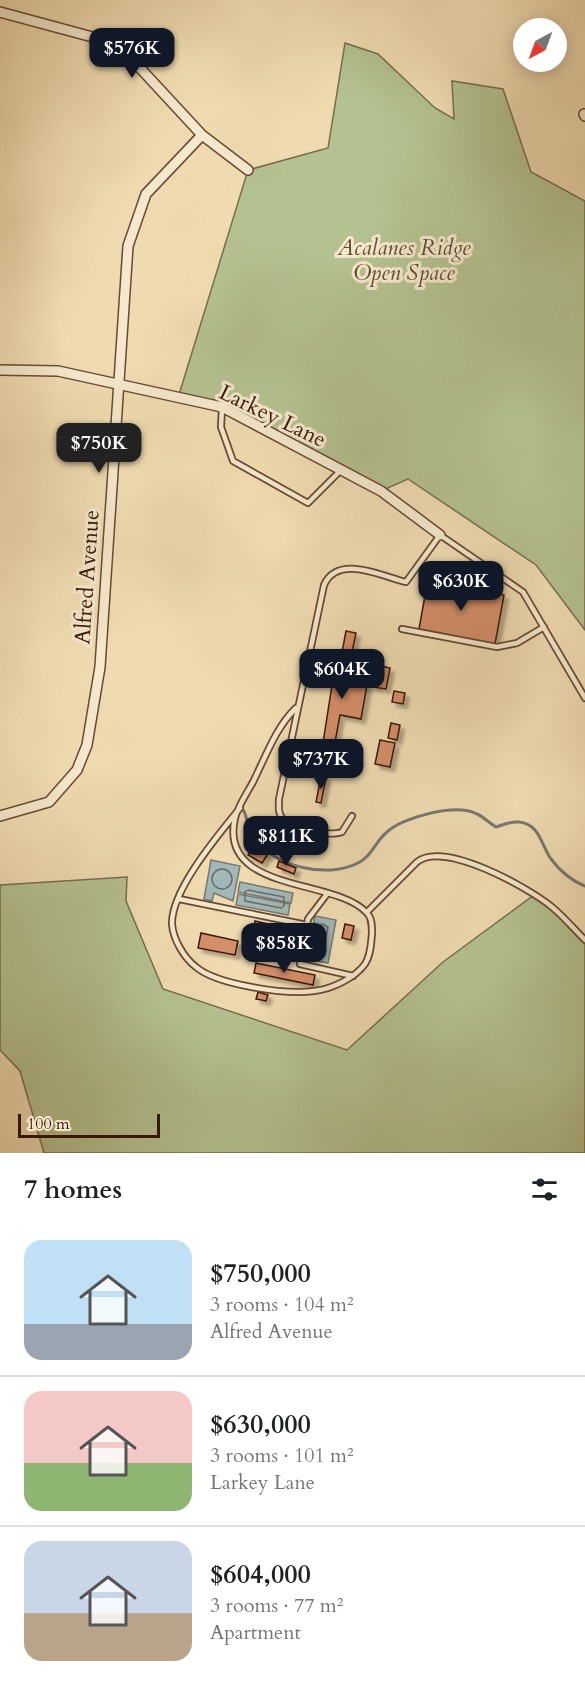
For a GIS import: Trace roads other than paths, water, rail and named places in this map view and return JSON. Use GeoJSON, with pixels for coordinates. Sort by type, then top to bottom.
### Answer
{"type":"FeatureCollection","features":[{"type":"Feature","properties":{"kind":"street"},"geometry":{"type":"LineString","coordinates":[[0,12],[100,39],[140,68],[202,135],[248,170]]}},
{"type":"Feature","properties":{"kind":"street","name":"Alfred Avenue"},"geometry":{"type":"LineString","coordinates":[[0,816],[49,802],[78,770],[87,745],[100,667],[128,246],[146,194],[202,135]]}},
{"type":"Feature","properties":{"kind":"street","name":"Larkey Lane"},"geometry":{"type":"LineString","coordinates":[[0,370],[58,371],[222,407],[381,491],[440,535]]}},
{"type":"Feature","properties":{"kind":"lane"},"geometry":{"type":"LineString","coordinates":[[222,407],[221,428],[233,461],[308,503],[341,470]]}},
{"type":"Feature","properties":{"kind":"lane"},"geometry":{"type":"LineString","coordinates":[[352,816],[342,832],[326,835],[291,826],[280,815],[279,799],[296,708],[328,576],[343,568],[406,582],[440,535],[523,592],[585,698]]}},
{"type":"Feature","properties":{"kind":"lane"},"geometry":{"type":"LineString","coordinates":[[402,629],[497,647],[517,643],[544,627]]}},
{"type":"Feature","properties":{"kind":"lane"},"geometry":{"type":"LineString","coordinates":[[240,808],[191,875],[179,899],[172,925],[177,940],[190,961],[212,977],[284,991],[315,992],[353,976],[366,962],[371,949],[372,923],[367,912],[349,901],[263,874],[244,858],[234,837],[236,818],[240,808],[284,719],[296,708]]}},
{"type":"Feature","properties":{"kind":"lane"},"geometry":{"type":"LineString","coordinates":[[367,912],[417,861],[427,856],[436,856],[485,868],[534,895],[552,908],[585,940]]}},
{"type":"Feature","properties":{"kind":"lane"},"geometry":{"type":"LineString","coordinates":[[327,894],[315,907],[307,925],[300,964],[353,976]]}},
{"type":"Feature","properties":{"kind":"lane"},"geometry":{"type":"LineString","coordinates":[[179,899],[307,925]]}},
{"type":"Feature","properties":{"kind":"water"},"geometry":{"type":"Polygon","coordinates":[[[211,860],[240,866],[233,901],[214,893],[212,901],[204,899],[211,860]]]}},
{"type":"Feature","properties":{"kind":"water"},"geometry":{"type":"Polygon","coordinates":[[[240,882],[293,893],[291,903],[238,892],[240,882]]]}},
{"type":"Feature","properties":{"kind":"water"},"geometry":{"type":"Polygon","coordinates":[[[238,894],[290,904],[288,915],[236,905],[238,894]]]}},
{"type":"Feature","properties":{"kind":"water"},"geometry":{"type":"Polygon","coordinates":[[[315,916],[336,920],[328,963],[307,959],[315,916]]]}},
{"type":"Feature","properties":{"kind":"waterway"},"geometry":{"type":"LineString","coordinates":[[244,811],[252,834],[263,847],[287,863],[316,870],[345,868],[358,863],[367,857],[382,837],[394,827],[430,813],[468,811],[480,815],[496,827],[519,822],[536,831],[551,859],[562,871],[585,886]]}},
{"type":"Feature","properties":{"kind":"park label","name":"Acalanes Ridge Open Space"},"geometry":{"type":"Point","coordinates":[404,260]}}]}
